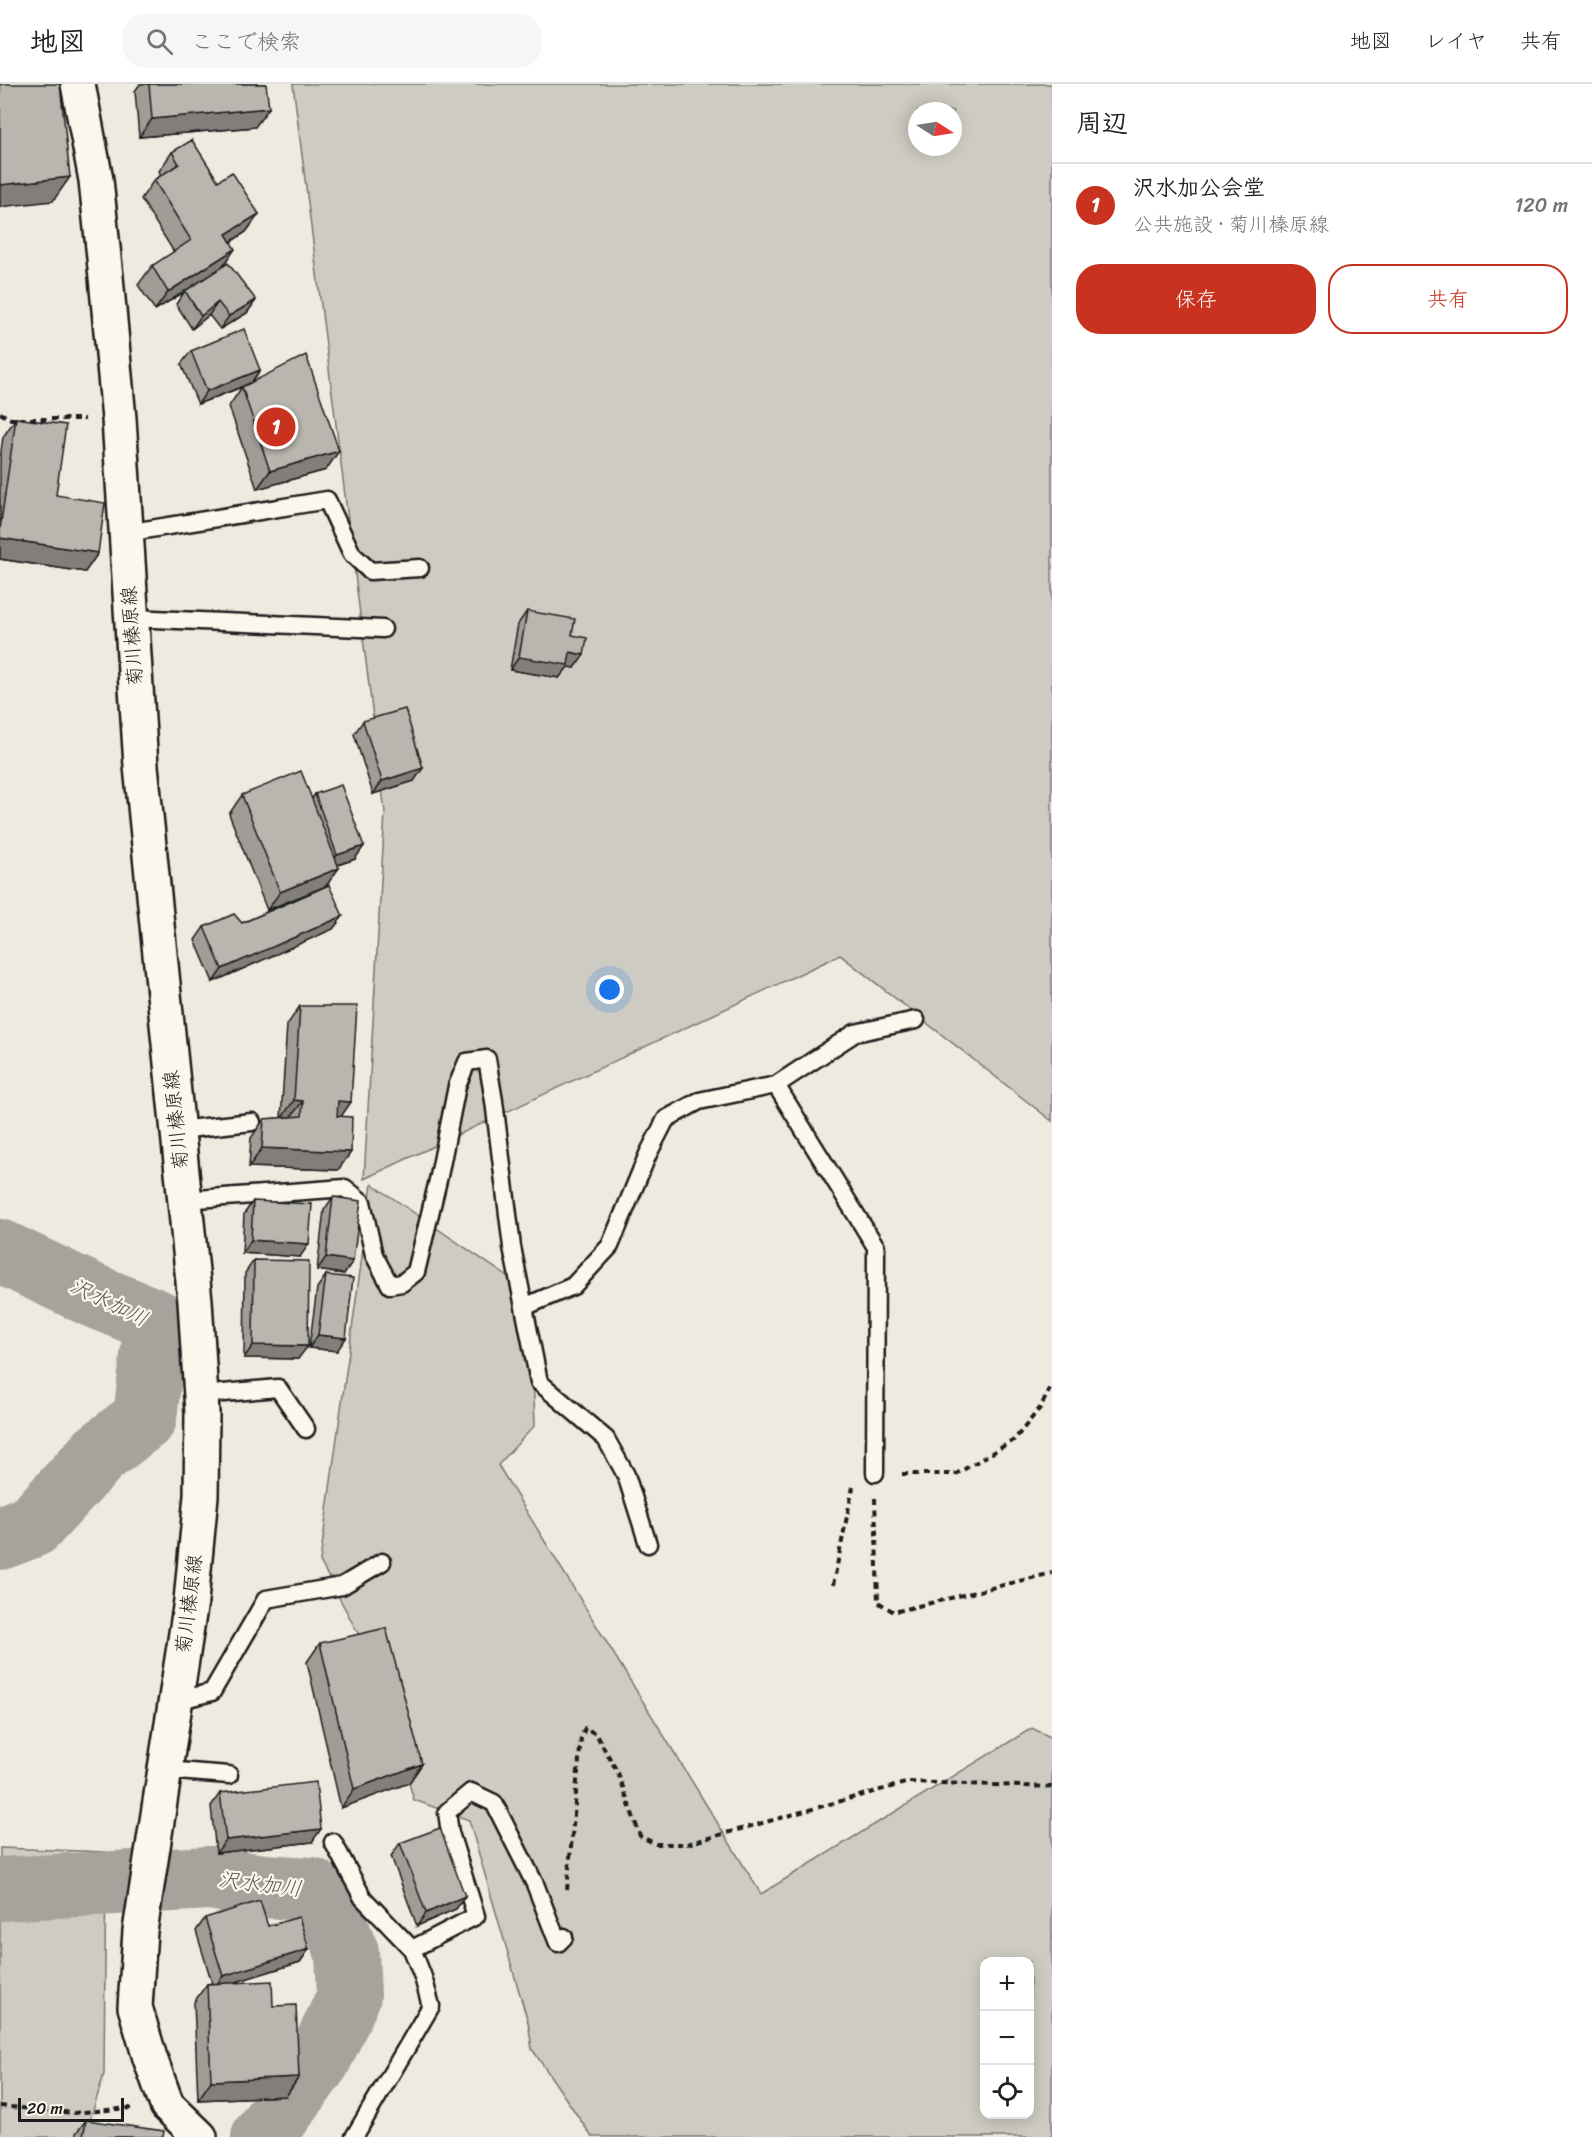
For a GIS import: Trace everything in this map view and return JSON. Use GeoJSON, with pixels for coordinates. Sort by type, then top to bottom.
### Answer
{"type":"FeatureCollection","features":[{"type":"Feature","properties":{"kind":"main road","name":"菊川榛原線"},"geometry":{"type":"LineString","coordinates":[[78,84],[96,180],[119,419],[141,766],[195,1301],[201,1395],[201,1496],[191,1601],[140,1931],[135,2007],[167,2105],[200,2137]]}},
{"type":"Feature","properties":{"kind":"lane"},"geometry":{"type":"LineString","coordinates":[[126,532],[327,500],[352,554],[370,571],[420,568]]}},
{"type":"Feature","properties":{"kind":"lane"},"geometry":{"type":"LineString","coordinates":[[131,618],[383,629]]}},
{"type":"Feature","properties":{"kind":"lane"},"geometry":{"type":"LineString","coordinates":[[524,1307],[573,1286],[610,1246],[648,1154],[666,1119],[699,1101],[777,1084],[855,1033],[916,1020]]}},
{"type":"Feature","properties":{"kind":"lane"},"geometry":{"type":"LineString","coordinates":[[184,1200],[345,1188],[362,1202],[374,1255],[390,1285],[402,1283],[416,1272],[457,1086],[467,1062],[487,1059],[512,1247],[539,1382],[606,1439],[626,1475],[648,1544]]}},
{"type":"Feature","properties":{"kind":"lane"},"geometry":{"type":"LineString","coordinates":[[777,1084],[876,1247],[875,1473]]}},
{"type":"Feature","properties":{"kind":"lane"},"geometry":{"type":"LineString","coordinates":[[178,1130],[252,1122]]}},
{"type":"Feature","properties":{"kind":"lane"},"geometry":{"type":"LineString","coordinates":[[201,1395],[278,1388],[306,1429]]}},
{"type":"Feature","properties":{"kind":"lane"},"geometry":{"type":"LineString","coordinates":[[176,1701],[212,1692],[266,1599],[342,1586],[382,1562]]}},
{"type":"Feature","properties":{"kind":"lane"},"geometry":{"type":"LineString","coordinates":[[164,1770],[229,1775]]}},
{"type":"Feature","properties":{"kind":"lane"},"geometry":{"type":"LineString","coordinates":[[412,1948],[476,1916],[450,1833],[447,1812],[471,1792],[494,1803],[535,1884],[558,1943],[564,1937]]}},
{"type":"Feature","properties":{"kind":"lane"},"geometry":{"type":"LineString","coordinates":[[333,1842],[363,1898],[412,1948],[423,1977],[430,2006],[354,2137]]}},
{"type":"Feature","properties":{"kind":"path"},"geometry":{"type":"LineString","coordinates":[[0,412],[11,419],[119,419]]}},
{"type":"Feature","properties":{"kind":"path"},"geometry":{"type":"LineString","coordinates":[[833,1585],[855,1477],[875,1473],[956,1474],[1014,1440],[1040,1408],[1052,1385]]}},
{"type":"Feature","properties":{"kind":"path"},"geometry":{"type":"LineString","coordinates":[[875,1473],[878,1602],[894,1612],[1052,1573]]}},
{"type":"Feature","properties":{"kind":"path"},"geometry":{"type":"LineString","coordinates":[[564,1937],[581,1738],[585,1728],[596,1734],[618,1773],[640,1836],[656,1844],[687,1844],[909,1782],[1052,1787]]}},
{"type":"Feature","properties":{"kind":"path"},"geometry":{"type":"LineString","coordinates":[[0,2106],[74,2113],[167,2105]]}},
{"type":"Feature","properties":{"kind":"shaded area"},"geometry":{"type":"Polygon","coordinates":[[[293,84],[1052,84],[1052,1121],[840,955],[364,1179],[385,812],[293,84]]]}},
{"type":"Feature","properties":{"kind":"shaded area"},"geometry":{"type":"Polygon","coordinates":[[[372,1184],[530,1292],[535,1425],[498,1465],[761,1894],[1032,1728],[1052,1738],[1052,2137],[592,2137],[532,2049],[528,2022],[469,1820],[414,1800],[372,1660],[320,1561],[372,1184]]]}},
{"type":"Feature","properties":{"kind":"shaded area"},"geometry":{"type":"Polygon","coordinates":[[[0,1848],[106,1852],[104,2074],[85,2137],[0,2137],[0,1848]]]}},
{"type":"Feature","properties":{"kind":"building"},"geometry":{"type":"Polygon","coordinates":[[[0,84],[60,84],[70,177],[0,185],[0,84]]]}},
{"type":"Feature","properties":{"kind":"building"},"geometry":{"type":"Polygon","coordinates":[[[149,84],[266,84],[269,108],[152,119],[149,84]]]}},
{"type":"Feature","properties":{"kind":"building"},"geometry":{"type":"Polygon","coordinates":[[[192,140],[218,181],[232,172],[259,214],[226,234],[235,249],[168,292],[152,266],[191,240],[154,180],[179,164],[172,152],[192,140]]]}},
{"type":"Feature","properties":{"kind":"building"},"geometry":{"type":"Polygon","coordinates":[[[228,263],[256,300],[229,316],[218,302],[201,316],[185,291],[228,263]]]}},
{"type":"Feature","properties":{"kind":"building"},"geometry":{"type":"Polygon","coordinates":[[[244,329],[260,370],[207,391],[191,351],[244,329]]]}},
{"type":"Feature","properties":{"kind":"building"},"geometry":{"type":"Polygon","coordinates":[[[306,355],[339,451],[270,471],[242,387],[306,355]]]}},
{"type":"Feature","properties":{"kind":"building"},"geometry":{"type":"Polygon","coordinates":[[[16,418],[66,425],[56,495],[105,503],[98,553],[0,538],[16,418]]]}},
{"type":"Feature","properties":{"kind":"building"},"geometry":{"type":"Polygon","coordinates":[[[527,611],[575,619],[572,635],[587,638],[584,655],[570,652],[568,665],[519,657],[527,611]]]}},
{"type":"Feature","properties":{"kind":"building"},"geometry":{"type":"Polygon","coordinates":[[[405,709],[423,768],[382,781],[363,721],[405,709]]]}},
{"type":"Feature","properties":{"kind":"building"},"geometry":{"type":"Polygon","coordinates":[[[301,771],[339,868],[280,892],[242,795],[301,771]]]}},
{"type":"Feature","properties":{"kind":"building"},"geometry":{"type":"Polygon","coordinates":[[[341,785],[364,846],[337,855],[315,794],[341,785]]]}},
{"type":"Feature","properties":{"kind":"building"},"geometry":{"type":"Polygon","coordinates":[[[329,885],[343,916],[222,969],[204,927],[234,914],[242,923],[329,885]]]}},
{"type":"Feature","properties":{"kind":"building"},"geometry":{"type":"Polygon","coordinates":[[[300,1006],[357,1006],[351,1102],[338,1101],[337,1116],[352,1117],[351,1152],[262,1148],[264,1119],[302,1116],[303,1101],[294,1100],[300,1006]]]}},
{"type":"Feature","properties":{"kind":"building"},"geometry":{"type":"Polygon","coordinates":[[[333,1197],[361,1201],[353,1261],[326,1257],[333,1197]]]}},
{"type":"Feature","properties":{"kind":"building"},"geometry":{"type":"Polygon","coordinates":[[[253,1201],[312,1204],[309,1244],[251,1240],[253,1201]]]}},
{"type":"Feature","properties":{"kind":"building"},"geometry":{"type":"Polygon","coordinates":[[[254,1260],[309,1261],[308,1346],[253,1345],[254,1260]]]}},
{"type":"Feature","properties":{"kind":"building"},"geometry":{"type":"Polygon","coordinates":[[[326,1275],[353,1278],[346,1338],[318,1335],[326,1275]]]}},
{"type":"Feature","properties":{"kind":"building"},"geometry":{"type":"Polygon","coordinates":[[[386,1628],[422,1764],[354,1789],[320,1643],[386,1628]]]}},
{"type":"Feature","properties":{"kind":"building"},"geometry":{"type":"Polygon","coordinates":[[[316,1782],[321,1829],[226,1840],[220,1793],[316,1782]]]}},
{"type":"Feature","properties":{"kind":"building"},"geometry":{"type":"Polygon","coordinates":[[[440,1828],[465,1896],[426,1913],[400,1843],[440,1828]]]}},
{"type":"Feature","properties":{"kind":"building"},"geometry":{"type":"Polygon","coordinates":[[[260,1901],[268,1926],[299,1917],[309,1949],[223,1976],[205,1918],[260,1901]]]}},
{"type":"Feature","properties":{"kind":"building"},"geometry":{"type":"Polygon","coordinates":[[[272,1981],[273,2006],[296,2005],[299,2077],[211,2081],[207,1984],[272,1981]]]}},
{"type":"Feature","properties":{"kind":"building"},"geometry":{"type":"Polygon","coordinates":[[[86,2120],[164,2131],[163,2137],[83,2137],[86,2120]]]}},
{"type":"Feature","properties":{"kind":"waterway","name":"沢水加川"},"geometry":{"type":"LineString","coordinates":[[0,1251],[94,1296],[156,1321],[145,1418],[99,1454],[34,1525],[0,1538]]}},
{"type":"Feature","properties":{"kind":"waterway","name":"沢水加川"},"geometry":{"type":"LineString","coordinates":[[0,1889],[210,1878],[263,1886],[311,1889],[328,1907],[347,1952],[349,1996],[319,2060],[263,2137]]}},
{"type":"Feature","properties":{"kind":"place","name":"沢水加公会堂"},"geometry":{"type":"Point","coordinates":[276,427]}}]}
